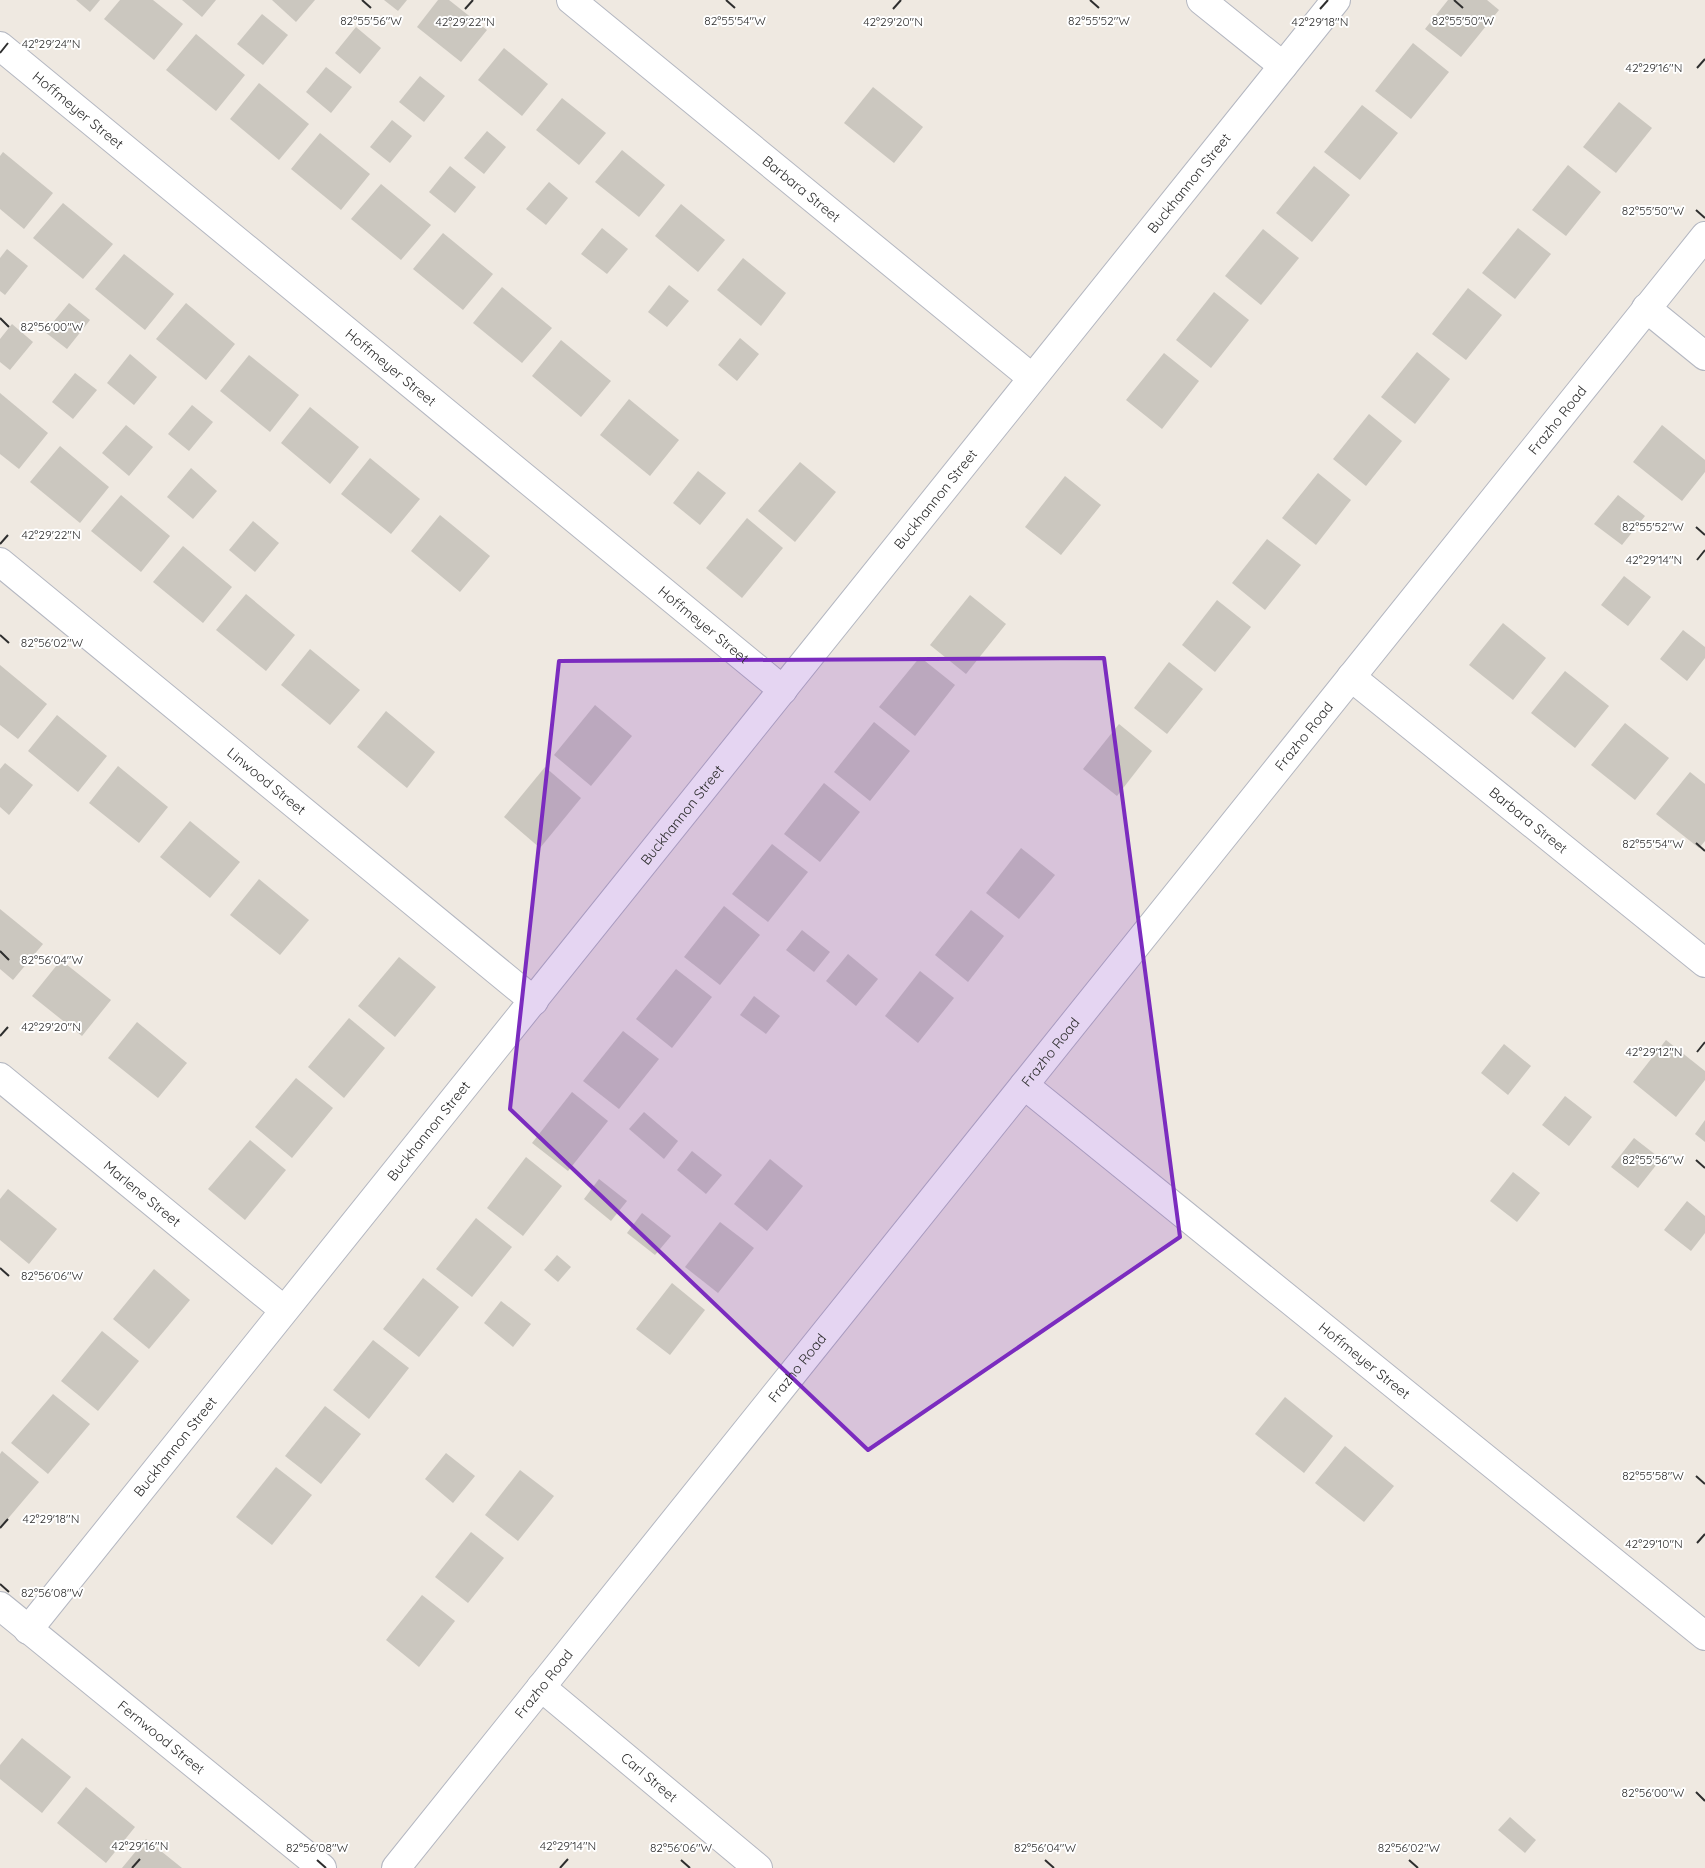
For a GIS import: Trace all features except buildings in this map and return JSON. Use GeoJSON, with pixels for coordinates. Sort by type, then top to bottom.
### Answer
{"type":"FeatureCollection","features":[{"type":"Feature","properties":{"kind":"street","name":"Barbara Street"},"geometry":{"type":"LineString","coordinates":[[571,0],[1031,378]]}},
{"type":"Feature","properties":{"kind":"street"},"geometry":{"type":"LineString","coordinates":[[1201,0],[1282,66]]}},
{"type":"Feature","properties":{"kind":"street","name":"Buckhannon Street"},"geometry":{"type":"LineString","coordinates":[[28,1630],[1336,0]]}},
{"type":"Feature","properties":{"kind":"street","name":"Hoffmeyer Street"},"geometry":{"type":"LineString","coordinates":[[0,46],[783,690]]}},
{"type":"Feature","properties":{"kind":"street","name":"Frazho Road"},"geometry":{"type":"LineString","coordinates":[[396,1868],[1705,236]]}},
{"type":"Feature","properties":{"kind":"street"},"geometry":{"type":"LineString","coordinates":[[1646,308],[1705,356]]}},
{"type":"Feature","properties":{"kind":"street","name":"Linwood Street"},"geometry":{"type":"LineString","coordinates":[[0,562],[534,1001]]}},
{"type":"Feature","properties":{"kind":"street","name":"Barbara Street"},"geometry":{"type":"LineString","coordinates":[[1351,677],[1705,963]]}},
{"type":"Feature","properties":{"kind":"street","name":"Marlene Street"},"geometry":{"type":"LineString","coordinates":[[0,1077],[284,1310]]}},
{"type":"Feature","properties":{"kind":"street","name":"Hoffmeyer Street"},"geometry":{"type":"LineString","coordinates":[[1024,1085],[1705,1636]]}},
{"type":"Feature","properties":{"kind":"street","name":"Fernwood Street"},"geometry":{"type":"LineString","coordinates":[[0,1606],[322,1868]]}},
{"type":"Feature","properties":{"kind":"street","name":"Carl Street"},"geometry":{"type":"LineString","coordinates":[[542,1687],[758,1868]]}},
{"type":"Feature","properties":{"kind":"highlighted area"},"geometry":{"type":"Polygon","coordinates":[[[1104,658],[1180,1237],[868,1450],[510,1109],[559,661],[1104,658]]]}}]}
